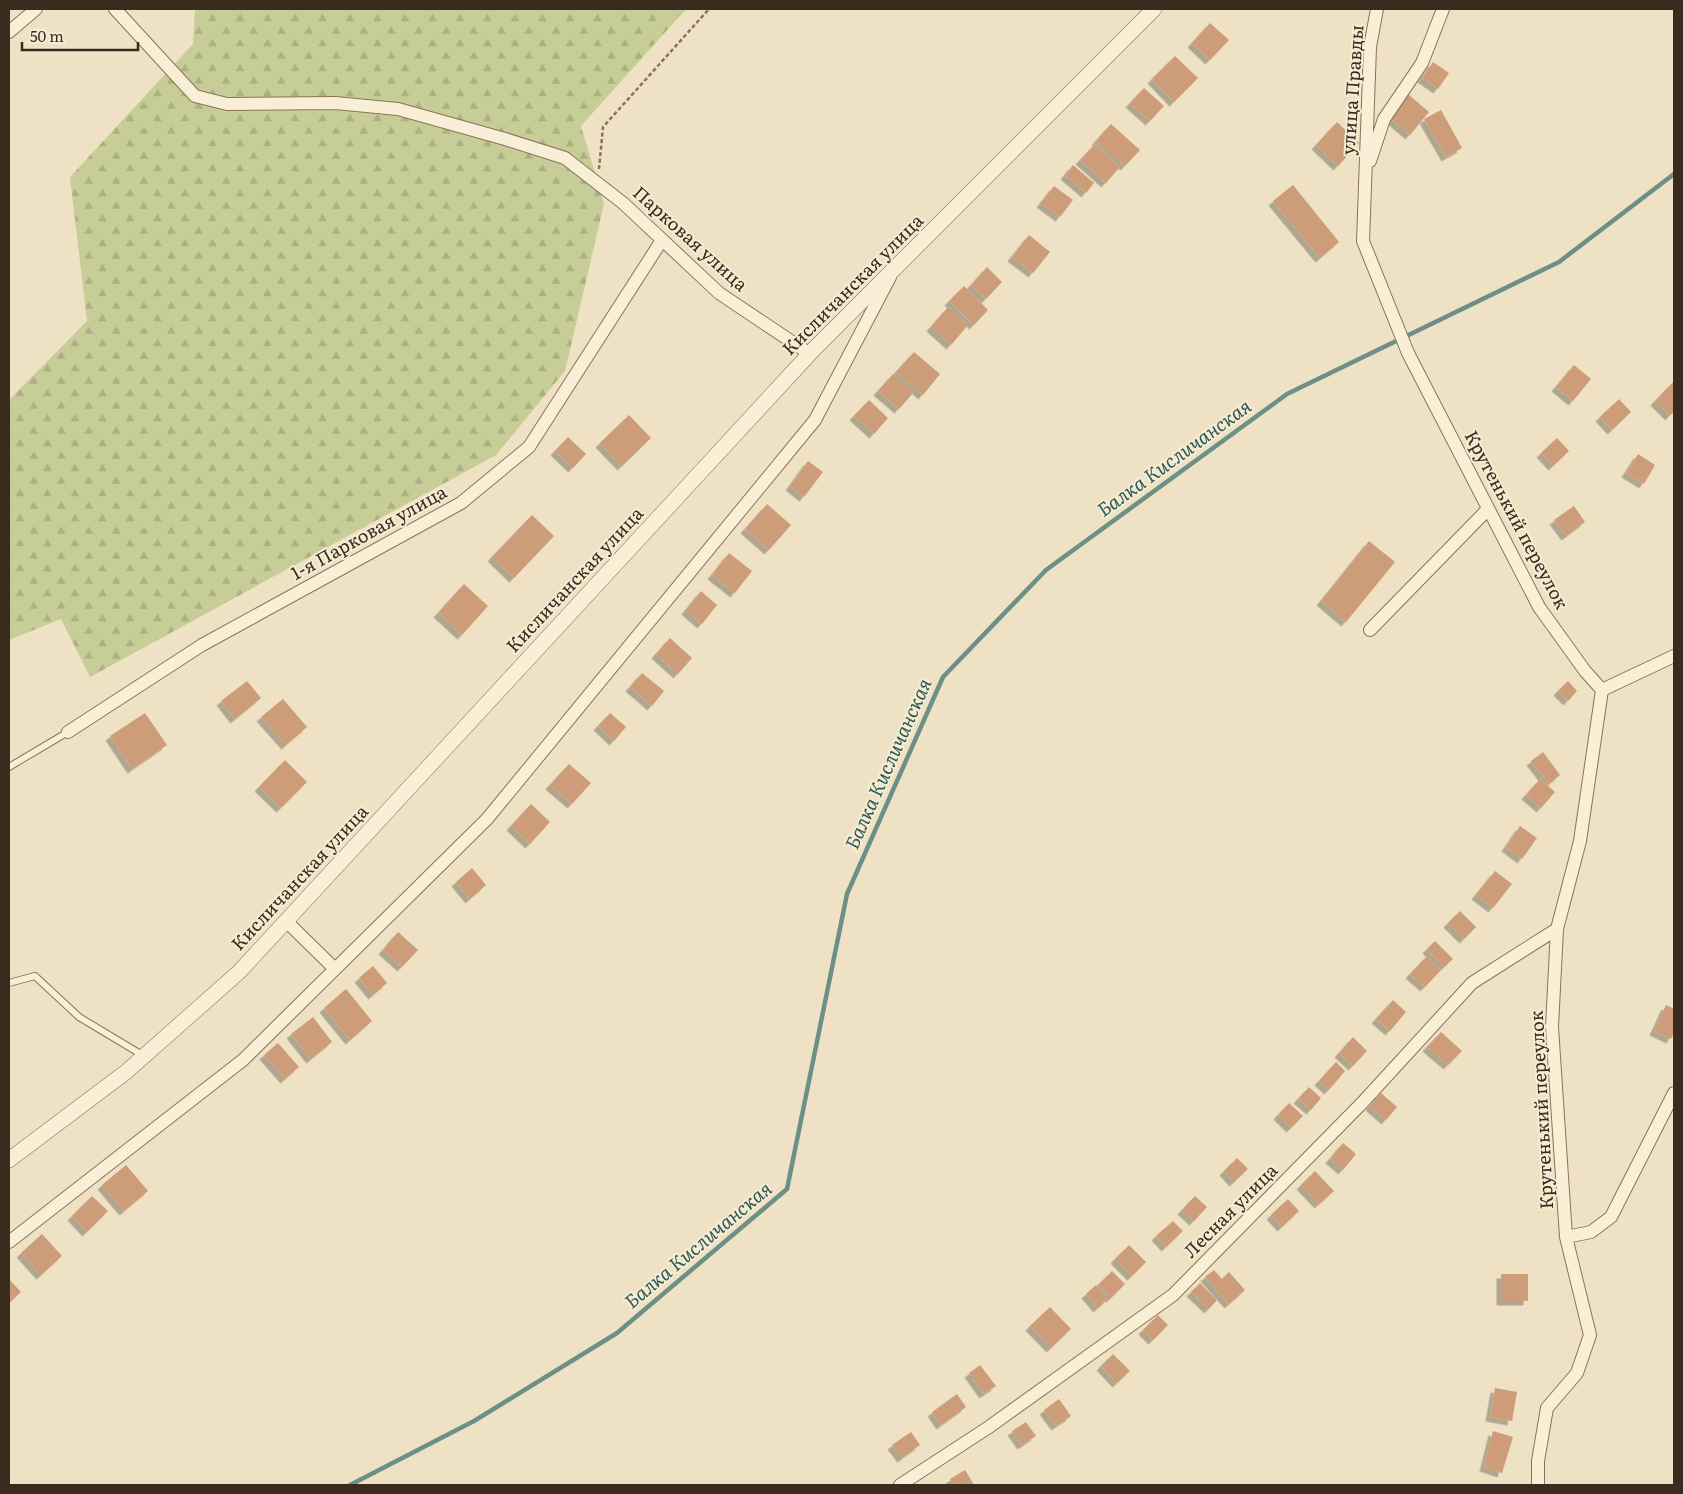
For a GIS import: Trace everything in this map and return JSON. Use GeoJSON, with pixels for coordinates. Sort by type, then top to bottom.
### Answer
{"type":"FeatureCollection","features":[{"type":"Feature","properties":{"kind":"street"},"geometry":{"type":"LineString","coordinates":[[9,32],[36,9]]}},
{"type":"Feature","properties":{"kind":"street","name":"Парковая улица"},"geometry":{"type":"LineString","coordinates":[[115,9],[195,96],[227,104],[335,103],[398,109],[565,158],[623,202],[719,293],[810,354]]}},
{"type":"Feature","properties":{"kind":"street","name":"Кисличанская улица"},"geometry":{"type":"LineString","coordinates":[[9,1160],[126,1072],[239,972],[810,354],[1154,9]]}},
{"type":"Feature","properties":{"kind":"street","name":"улица Правды"},"geometry":{"type":"LineString","coordinates":[[1363,241],[1370,47],[1377,9]]}},
{"type":"Feature","properties":{"kind":"street","name":"улица Правды"},"geometry":{"type":"LineString","coordinates":[[1365,174],[1384,119],[1422,63],[1443,9]]}},
{"type":"Feature","properties":{"kind":"street","name":"1-я Парковая улица"},"geometry":{"type":"LineString","coordinates":[[68,732],[202,645],[461,503],[522,453],[529,447],[662,240]]}},
{"type":"Feature","properties":{"kind":"street","name":"Крутенький переулок"},"geometry":{"type":"LineString","coordinates":[[1363,241],[1408,353],[1539,607],[1585,671],[1602,690],[1580,841],[1557,929],[1552,1027],[1566,1237],[1590,1335],[1577,1373],[1548,1408],[1538,1461],[1538,1485]]}},
{"type":"Feature","properties":{"kind":"street"},"geometry":{"type":"LineString","coordinates":[[9,1242],[242,1060],[487,819],[815,420],[893,271]]}},
{"type":"Feature","properties":{"kind":"street"},"geometry":{"type":"LineString","coordinates":[[1370,630],[1488,509]]}},
{"type":"Feature","properties":{"kind":"street"},"geometry":{"type":"LineString","coordinates":[[1602,690],[1674,656]]}},
{"type":"Feature","properties":{"kind":"street"},"geometry":{"type":"LineString","coordinates":[[286,921],[335,969]]}},
{"type":"Feature","properties":{"kind":"street","name":"Лесная улица"},"geometry":{"type":"LineString","coordinates":[[900,1485],[989,1427],[1173,1295],[1363,1102],[1472,983],[1557,929]]}},
{"type":"Feature","properties":{"kind":"street"},"geometry":{"type":"LineString","coordinates":[[1566,1237],[1591,1232],[1611,1217],[1674,1093]]}},
{"type":"Feature","properties":{"kind":"lane","name":"1-я Парковая улица"},"geometry":{"type":"LineString","coordinates":[[9,766],[68,732]]}},
{"type":"Feature","properties":{"kind":"lane"},"geometry":{"type":"LineString","coordinates":[[9,983],[35,976],[79,1017],[144,1056]]}},
{"type":"Feature","properties":{"kind":"path"},"geometry":{"type":"LineString","coordinates":[[598,183],[603,127],[709,9]]}},
{"type":"Feature","properties":{"kind":"green space"},"geometry":{"type":"Polygon","coordinates":[[[195,9],[686,9],[581,126],[604,204],[565,371],[496,455],[90,677],[61,619],[9,640],[9,400],[87,321],[70,177],[193,44],[195,9]]]}},
{"type":"Feature","properties":{"kind":"building"},"geometry":{"type":"Polygon","coordinates":[[[1210,23],[1229,40],[1210,60],[1192,43],[1210,23]]]}},
{"type":"Feature","properties":{"kind":"building"},"geometry":{"type":"Polygon","coordinates":[[[1175,56],[1198,78],[1174,102],[1152,79],[1175,56]]]}},
{"type":"Feature","properties":{"kind":"building"},"geometry":{"type":"Polygon","coordinates":[[[1433,62],[1449,73],[1438,89],[1422,78],[1433,62]]]}},
{"type":"Feature","properties":{"kind":"building"},"geometry":{"type":"Polygon","coordinates":[[[1144,88],[1164,106],[1150,121],[1130,103],[1144,88]]]}},
{"type":"Feature","properties":{"kind":"building"},"geometry":{"type":"Polygon","coordinates":[[[1408,94],[1429,112],[1410,135],[1389,117],[1408,94]]]}},
{"type":"Feature","properties":{"kind":"building"},"geometry":{"type":"Polygon","coordinates":[[[1441,110],[1462,148],[1446,157],[1424,119],[1441,110]]]}},
{"type":"Feature","properties":{"kind":"building"},"geometry":{"type":"Polygon","coordinates":[[[1337,122],[1359,143],[1338,166],[1316,145],[1337,122]]]}},
{"type":"Feature","properties":{"kind":"building"},"geometry":{"type":"Polygon","coordinates":[[[1111,124],[1140,150],[1125,166],[1096,141],[1111,124]]]}},
{"type":"Feature","properties":{"kind":"building"},"geometry":{"type":"Polygon","coordinates":[[[1095,144],[1120,167],[1106,183],[1080,160],[1095,144]]]}},
{"type":"Feature","properties":{"kind":"building"},"geometry":{"type":"Polygon","coordinates":[[[1073,165],[1094,183],[1086,193],[1065,175],[1073,165]]]}},
{"type":"Feature","properties":{"kind":"building"},"geometry":{"type":"Polygon","coordinates":[[[1293,185],[1339,242],[1320,258],[1273,201],[1293,185]]]}},
{"type":"Feature","properties":{"kind":"building"},"geometry":{"type":"Polygon","coordinates":[[[1054,186],[1073,200],[1060,217],[1041,203],[1054,186]]]}},
{"type":"Feature","properties":{"kind":"building"},"geometry":{"type":"Polygon","coordinates":[[[1029,235],[1050,252],[1033,273],[1012,257],[1029,235]]]}},
{"type":"Feature","properties":{"kind":"building"},"geometry":{"type":"Polygon","coordinates":[[[987,267],[1002,282],[986,299],[971,285],[987,267]]]}},
{"type":"Feature","properties":{"kind":"building"},"geometry":{"type":"Polygon","coordinates":[[[964,286],[988,310],[974,325],[949,301],[964,286]]]}},
{"type":"Feature","properties":{"kind":"building"},"geometry":{"type":"Polygon","coordinates":[[[948,307],[968,325],[951,345],[931,327],[948,307]]]}},
{"type":"Feature","properties":{"kind":"building"},"geometry":{"type":"Polygon","coordinates":[[[914,352],[940,374],[923,395],[896,372],[914,352]]]}},
{"type":"Feature","properties":{"kind":"building"},"geometry":{"type":"Polygon","coordinates":[[[1574,365],[1591,379],[1573,401],[1556,387],[1574,365]]]}},
{"type":"Feature","properties":{"kind":"building"},"geometry":{"type":"Polygon","coordinates":[[[893,374],[914,392],[899,409],[878,391],[893,374]]]}},
{"type":"Feature","properties":{"kind":"building"},"geometry":{"type":"Polygon","coordinates":[[[1673,382],[1674,411],[1670,416],[1655,401],[1673,382]]]}},
{"type":"Feature","properties":{"kind":"building"},"geometry":{"type":"Polygon","coordinates":[[[1619,399],[1631,412],[1612,430],[1600,417],[1619,399]]]}},
{"type":"Feature","properties":{"kind":"building"},"geometry":{"type":"Polygon","coordinates":[[[869,400],[888,418],[874,434],[854,416],[869,400]]]}},
{"type":"Feature","properties":{"kind":"building"},"geometry":{"type":"Polygon","coordinates":[[[629,415],[651,438],[622,466],[600,443],[629,415]]]}},
{"type":"Feature","properties":{"kind":"building"},"geometry":{"type":"Polygon","coordinates":[[[568,437],[586,454],[573,468],[555,451],[568,437]]]}},
{"type":"Feature","properties":{"kind":"building"},"geometry":{"type":"Polygon","coordinates":[[[1557,438],[1569,451],[1553,466],[1541,453],[1557,438]]]}},
{"type":"Feature","properties":{"kind":"building"},"geometry":{"type":"Polygon","coordinates":[[[1638,454],[1655,465],[1644,484],[1626,473],[1638,454]]]}},
{"type":"Feature","properties":{"kind":"building"},"geometry":{"type":"Polygon","coordinates":[[[808,461],[823,472],[804,497],[790,486],[808,461]]]}},
{"type":"Feature","properties":{"kind":"building"},"geometry":{"type":"Polygon","coordinates":[[[767,504],[791,525],[769,550],[745,529],[767,504]]]}},
{"type":"Feature","properties":{"kind":"building"},"geometry":{"type":"Polygon","coordinates":[[[1574,506],[1585,522],[1566,536],[1554,520],[1574,506]]]}},
{"type":"Feature","properties":{"kind":"building"},"geometry":{"type":"Polygon","coordinates":[[[532,515],[554,536],[514,578],[492,557],[532,515]]]}},
{"type":"Feature","properties":{"kind":"building"},"geometry":{"type":"Polygon","coordinates":[[[1369,541],[1395,562],[1346,622],[1321,601],[1369,541]]]}},
{"type":"Feature","properties":{"kind":"building"},"geometry":{"type":"Polygon","coordinates":[[[729,553],[752,571],[735,593],[712,575],[729,553]]]}},
{"type":"Feature","properties":{"kind":"building"},"geometry":{"type":"Polygon","coordinates":[[[464,584],[488,606],[462,635],[438,613],[464,584]]]}},
{"type":"Feature","properties":{"kind":"building"},"geometry":{"type":"Polygon","coordinates":[[[701,591],[717,605],[702,624],[686,610],[701,591]]]}},
{"type":"Feature","properties":{"kind":"building"},"geometry":{"type":"Polygon","coordinates":[[[670,638],[692,658],[678,674],[656,654],[670,638]]]}},
{"type":"Feature","properties":{"kind":"building"},"geometry":{"type":"Polygon","coordinates":[[[642,673],[664,691],[652,706],[630,687],[642,673]]]}},
{"type":"Feature","properties":{"kind":"building"},"geometry":{"type":"Polygon","coordinates":[[[247,681],[261,698],[235,719],[221,701],[247,681]]]}},
{"type":"Feature","properties":{"kind":"building"},"geometry":{"type":"Polygon","coordinates":[[[1568,681],[1577,691],[1568,701],[1558,691],[1568,681]]]}},
{"type":"Feature","properties":{"kind":"building"},"geometry":{"type":"Polygon","coordinates":[[[283,699],[307,727],[286,745],[261,717],[283,699]]]}},
{"type":"Feature","properties":{"kind":"building"},"geometry":{"type":"Polygon","coordinates":[[[145,713],[167,745],[132,769],[110,736],[145,713]]]}},
{"type":"Feature","properties":{"kind":"building"},"geometry":{"type":"Polygon","coordinates":[[[610,713],[626,727],[614,741],[598,726],[610,713]]]}},
{"type":"Feature","properties":{"kind":"building"},"geometry":{"type":"Polygon","coordinates":[[[1543,752],[1560,775],[1549,784],[1531,761],[1543,752]]]}},
{"type":"Feature","properties":{"kind":"building"},"geometry":{"type":"Polygon","coordinates":[[[285,760],[307,782],[281,808],[259,787],[285,760]]]}},
{"type":"Feature","properties":{"kind":"building"},"geometry":{"type":"Polygon","coordinates":[[[569,764],[591,783],[572,804],[550,785],[569,764]]]}},
{"type":"Feature","properties":{"kind":"building"},"geometry":{"type":"Polygon","coordinates":[[[1540,779],[1555,792],[1541,808],[1526,795],[1540,779]]]}},
{"type":"Feature","properties":{"kind":"building"},"geometry":{"type":"Polygon","coordinates":[[[531,804],[550,822],[530,844],[511,826],[531,804]]]}},
{"type":"Feature","properties":{"kind":"building"},"geometry":{"type":"Polygon","coordinates":[[[1520,826],[1537,838],[1522,859],[1506,847],[1520,826]]]}},
{"type":"Feature","properties":{"kind":"building"},"geometry":{"type":"Polygon","coordinates":[[[472,868],[486,885],[470,899],[456,882],[472,868]]]}},
{"type":"Feature","properties":{"kind":"building"},"geometry":{"type":"Polygon","coordinates":[[[1495,871],[1512,884],[1493,908],[1476,895],[1495,871]]]}},
{"type":"Feature","properties":{"kind":"building"},"geometry":{"type":"Polygon","coordinates":[[[1460,911],[1476,927],[1464,939],[1448,923],[1460,911]]]}},
{"type":"Feature","properties":{"kind":"building"},"geometry":{"type":"Polygon","coordinates":[[[398,932],[418,950],[402,967],[383,950],[398,932]]]}},
{"type":"Feature","properties":{"kind":"building"},"geometry":{"type":"Polygon","coordinates":[[[1435,941],[1453,959],[1444,967],[1427,949],[1435,941]]]}},
{"type":"Feature","properties":{"kind":"building"},"geometry":{"type":"Polygon","coordinates":[[[1427,956],[1441,970],[1425,987],[1410,974],[1427,956]]]}},
{"type":"Feature","properties":{"kind":"building"},"geometry":{"type":"Polygon","coordinates":[[[373,966],[387,983],[373,995],[359,978],[373,966]]]}},
{"type":"Feature","properties":{"kind":"building"},"geometry":{"type":"Polygon","coordinates":[[[346,989],[372,1021],[350,1040],[324,1008],[346,989]]]}},
{"type":"Feature","properties":{"kind":"building"},"geometry":{"type":"Polygon","coordinates":[[[1393,1000],[1406,1012],[1390,1031],[1376,1019],[1393,1000]]]}},
{"type":"Feature","properties":{"kind":"building"},"geometry":{"type":"Polygon","coordinates":[[[1666,1005],[1674,1009],[1674,1033],[1671,1039],[1654,1031],[1666,1005]]]}},
{"type":"Feature","properties":{"kind":"building"},"geometry":{"type":"Polygon","coordinates":[[[313,1017],[332,1042],[311,1059],[291,1034],[313,1017]]]}},
{"type":"Feature","properties":{"kind":"building"},"geometry":{"type":"Polygon","coordinates":[[[1441,1032],[1462,1051],[1448,1065],[1427,1047],[1441,1032]]]}},
{"type":"Feature","properties":{"kind":"building"},"geometry":{"type":"Polygon","coordinates":[[[1353,1037],[1367,1051],[1353,1066],[1339,1053],[1353,1037]]]}},
{"type":"Feature","properties":{"kind":"building"},"geometry":{"type":"Polygon","coordinates":[[[278,1043],[299,1067],[285,1079],[264,1055],[278,1043]]]}},
{"type":"Feature","properties":{"kind":"building"},"geometry":{"type":"Polygon","coordinates":[[[1336,1062],[1345,1071],[1329,1090],[1319,1081],[1336,1062]]]}},
{"type":"Feature","properties":{"kind":"building"},"geometry":{"type":"Polygon","coordinates":[[[1309,1087],[1321,1098],[1311,1110],[1298,1099],[1309,1087]]]}},
{"type":"Feature","properties":{"kind":"building"},"geometry":{"type":"Polygon","coordinates":[[[1381,1093],[1397,1107],[1386,1120],[1370,1106],[1381,1093]]]}},
{"type":"Feature","properties":{"kind":"building"},"geometry":{"type":"Polygon","coordinates":[[[1289,1103],[1303,1116],[1291,1128],[1278,1115],[1289,1103]]]}},
{"type":"Feature","properties":{"kind":"building"},"geometry":{"type":"Polygon","coordinates":[[[1343,1143],[1356,1154],[1343,1170],[1330,1159],[1343,1143]]]}},
{"type":"Feature","properties":{"kind":"building"},"geometry":{"type":"Polygon","coordinates":[[[1237,1158],[1248,1169],[1234,1182],[1224,1171],[1237,1158]]]}},
{"type":"Feature","properties":{"kind":"building"},"geometry":{"type":"Polygon","coordinates":[[[126,1165],[148,1191],[124,1211],[102,1185],[126,1165]]]}},
{"type":"Feature","properties":{"kind":"building"},"geometry":{"type":"Polygon","coordinates":[[[1315,1171],[1334,1191],[1319,1204],[1301,1185],[1315,1171]]]}},
{"type":"Feature","properties":{"kind":"building"},"geometry":{"type":"Polygon","coordinates":[[[92,1196],[108,1211],[87,1232],[72,1216],[92,1196]]]}},
{"type":"Feature","properties":{"kind":"building"},"geometry":{"type":"Polygon","coordinates":[[[1195,1196],[1207,1207],[1194,1221],[1182,1210],[1195,1196]]]}},
{"type":"Feature","properties":{"kind":"building"},"geometry":{"type":"Polygon","coordinates":[[[1288,1199],[1299,1211],[1282,1227],[1271,1215],[1288,1199]]]}},
{"type":"Feature","properties":{"kind":"building"},"geometry":{"type":"Polygon","coordinates":[[[1173,1221],[1183,1231],[1166,1247],[1156,1236],[1173,1221]]]}},
{"type":"Feature","properties":{"kind":"building"},"geometry":{"type":"Polygon","coordinates":[[[42,1234],[62,1256],[41,1275],[21,1253],[42,1234]]]}},
{"type":"Feature","properties":{"kind":"building"},"geometry":{"type":"Polygon","coordinates":[[[1129,1245],[1146,1262],[1132,1276],[1115,1259],[1129,1245]]]}},
{"type":"Feature","properties":{"kind":"building"},"geometry":{"type":"Polygon","coordinates":[[[1214,1270],[1222,1279],[1229,1272],[1245,1290],[1229,1304],[1205,1277],[1214,1270]]]}},
{"type":"Feature","properties":{"kind":"building"},"geometry":{"type":"Polygon","coordinates":[[[1112,1271],[1125,1284],[1111,1298],[1098,1285],[1112,1271]]]}},
{"type":"Feature","properties":{"kind":"building"},"geometry":{"type":"Polygon","coordinates":[[[1501,1274],[1528,1274],[1528,1301],[1501,1301],[1501,1274]]]}},
{"type":"Feature","properties":{"kind":"building"},"geometry":{"type":"Polygon","coordinates":[[[9,1279],[21,1292],[9,1303],[9,1279]]]}},
{"type":"Feature","properties":{"kind":"building"},"geometry":{"type":"Polygon","coordinates":[[[1200,1283],[1217,1300],[1209,1309],[1191,1292],[1200,1283]]]}},
{"type":"Feature","properties":{"kind":"building"},"geometry":{"type":"Polygon","coordinates":[[[1096,1285],[1108,1299],[1098,1308],[1086,1294],[1096,1285]]]}},
{"type":"Feature","properties":{"kind":"building"},"geometry":{"type":"Polygon","coordinates":[[[1050,1307],[1071,1329],[1051,1348],[1030,1326],[1050,1307]]]}},
{"type":"Feature","properties":{"kind":"building"},"geometry":{"type":"Polygon","coordinates":[[[1158,1315],[1168,1325],[1153,1340],[1143,1330],[1158,1315]]]}},
{"type":"Feature","properties":{"kind":"building"},"geometry":{"type":"Polygon","coordinates":[[[1113,1354],[1130,1371],[1117,1383],[1101,1366],[1113,1354]]]}},
{"type":"Feature","properties":{"kind":"building"},"geometry":{"type":"Polygon","coordinates":[[[980,1365],[996,1386],[984,1394],[969,1373],[980,1365]]]}},
{"type":"Feature","properties":{"kind":"building"},"geometry":{"type":"Polygon","coordinates":[[[1495,1388],[1517,1392],[1512,1421],[1490,1417],[1495,1388]]]}},
{"type":"Feature","properties":{"kind":"building"},"geometry":{"type":"Polygon","coordinates":[[[957,1394],[966,1407],[941,1425],[932,1412],[957,1394]]]}},
{"type":"Feature","properties":{"kind":"building"},"geometry":{"type":"Polygon","coordinates":[[[1059,1399],[1071,1416],[1056,1426],[1044,1410],[1059,1399]]]}},
{"type":"Feature","properties":{"kind":"building"},"geometry":{"type":"Polygon","coordinates":[[[1026,1422],[1036,1436],[1022,1445],[1012,1431],[1026,1422]]]}},
{"type":"Feature","properties":{"kind":"building"},"geometry":{"type":"Polygon","coordinates":[[[1493,1431],[1513,1437],[1502,1473],[1484,1467],[1493,1431]]]}},
{"type":"Feature","properties":{"kind":"building"},"geometry":{"type":"Polygon","coordinates":[[[911,1432],[920,1445],[902,1458],[892,1445],[911,1432]]]}},
{"type":"Feature","properties":{"kind":"building"},"geometry":{"type":"Polygon","coordinates":[[[965,1470],[974,1485],[954,1485],[950,1479],[965,1470]]]}},
{"type":"Feature","properties":{"kind":"waterway","name":"Балка Кисличанская"},"geometry":{"type":"LineString","coordinates":[[350,1485],[474,1421],[617,1333],[787,1189],[847,894],[943,677],[1046,570],[1287,394],[1559,262],[1674,174]]}}]}
